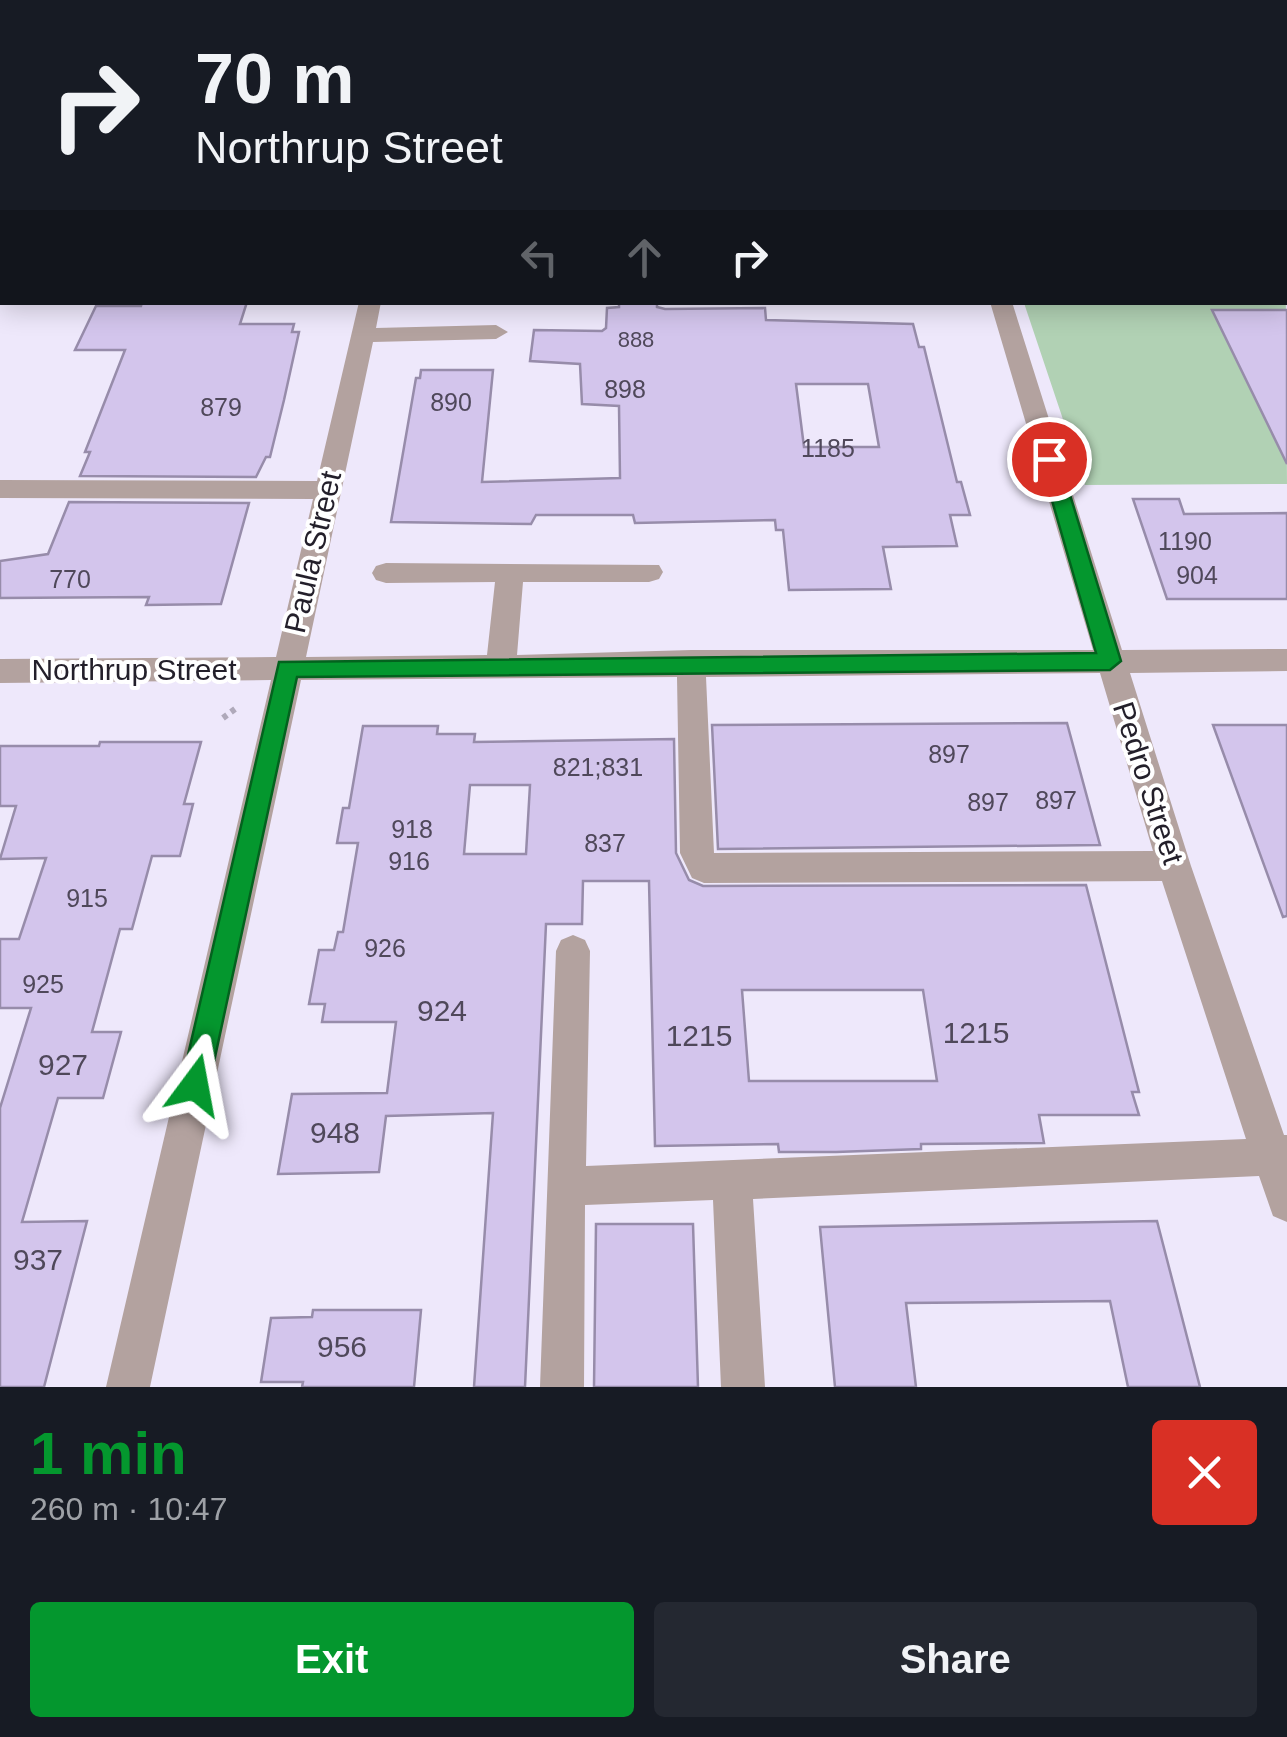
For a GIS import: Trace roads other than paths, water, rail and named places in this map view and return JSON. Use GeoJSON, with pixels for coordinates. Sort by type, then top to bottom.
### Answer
{"type":"FeatureCollection","features":[{"type":"Feature","properties":{"kind":"street","name":"Paula Street"},"geometry":{"type":"LineString","coordinates":[[128,1387],[369,305]]}},
{"type":"Feature","properties":{"kind":"street","name":"Pedro Street"},"geometry":{"type":"LineString","coordinates":[[1002,305],[1174,866],[1280,1155],[1287,1202]]}},
{"type":"Feature","properties":{"kind":"street"},"geometry":{"type":"LineString","coordinates":[[363,335],[496,332]]}},
{"type":"Feature","properties":{"kind":"street"},"geometry":{"type":"LineString","coordinates":[[0,490],[328,490]]}},
{"type":"Feature","properties":{"kind":"street"},"geometry":{"type":"LineString","coordinates":[[501,666],[510,572]]}},
{"type":"Feature","properties":{"kind":"street"},"geometry":{"type":"LineString","coordinates":[[386,573],[650,572]]}},
{"type":"Feature","properties":{"kind":"street","name":"Northrup Street"},"geometry":{"type":"LineString","coordinates":[[0,671],[691,662],[1287,660]]}},
{"type":"Feature","properties":{"kind":"street"},"geometry":{"type":"LineString","coordinates":[[691,662],[697,853],[704,868],[1174,866]]}},
{"type":"Feature","properties":{"kind":"street"},"geometry":{"type":"LineString","coordinates":[[562,1387],[573,951]]}},
{"type":"Feature","properties":{"kind":"street"},"geometry":{"type":"LineString","coordinates":[[566,1186],[1209,1162],[1280,1155]]}},
{"type":"Feature","properties":{"kind":"street"},"geometry":{"type":"LineString","coordinates":[[732,1177],[743,1387]]}}]}
